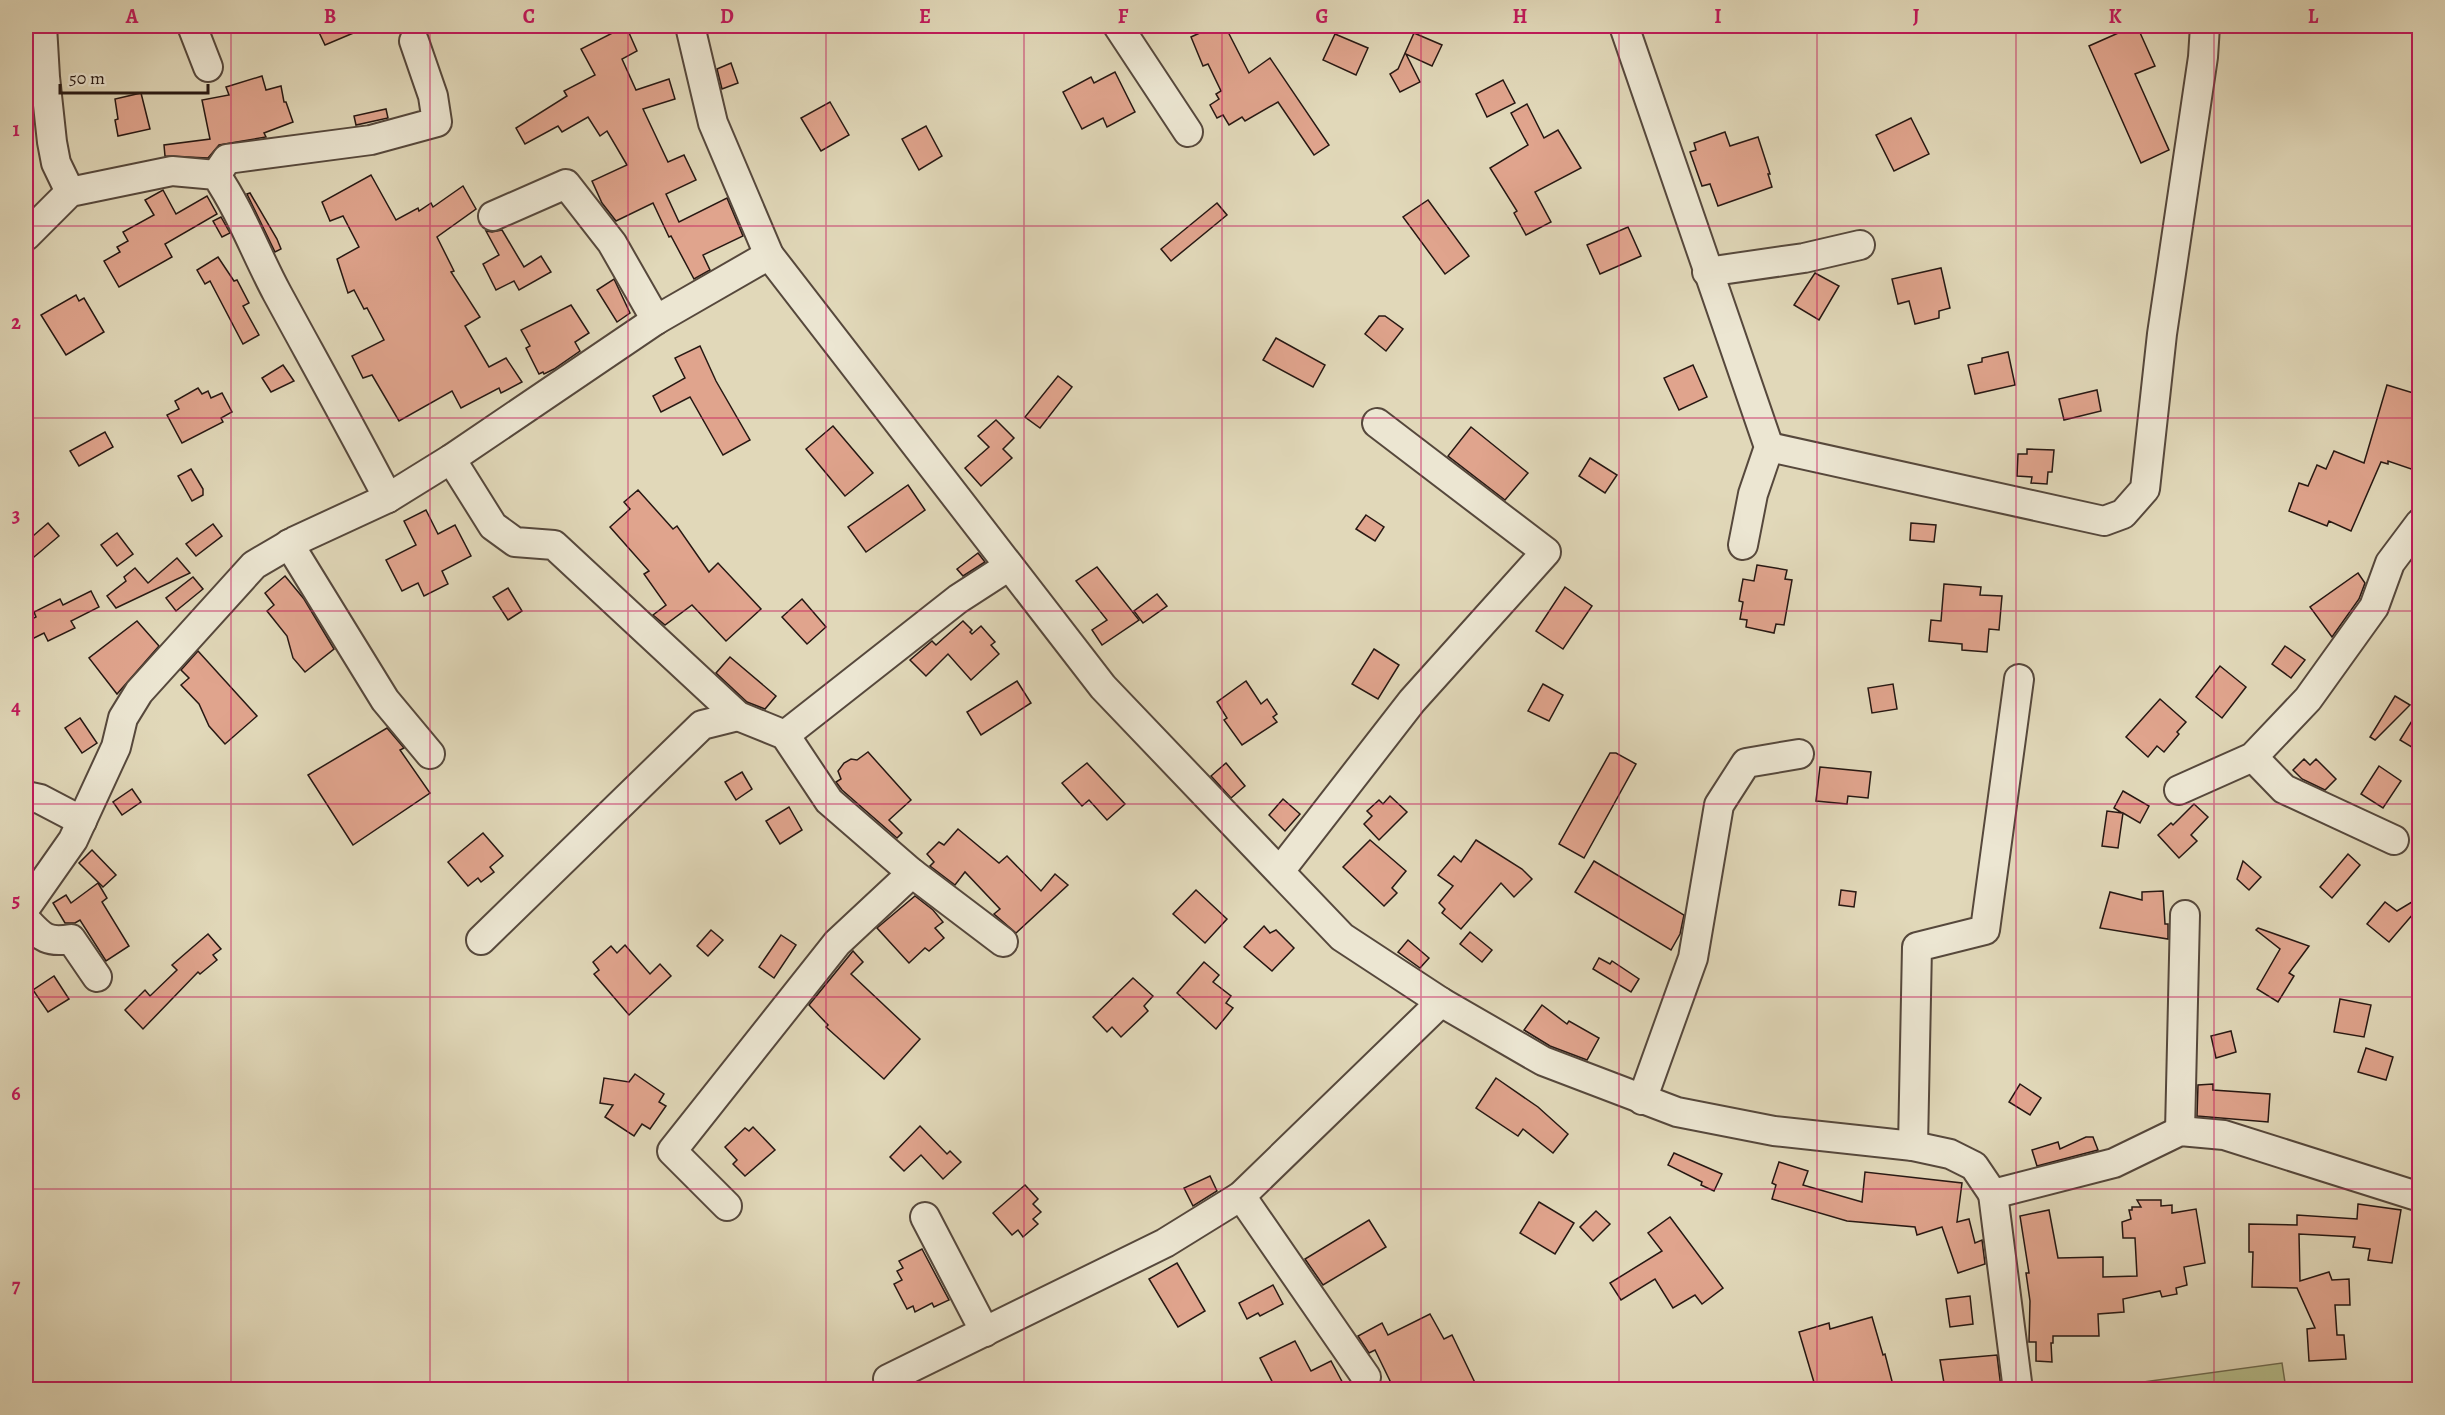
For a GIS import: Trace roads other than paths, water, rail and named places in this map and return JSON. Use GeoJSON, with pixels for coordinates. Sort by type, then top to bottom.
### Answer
{"type":"FeatureCollection","features":[{"type":"Feature","properties":{"kind":"street"},"geometry":{"type":"LineString","coordinates":[[42,26],[45,77],[56,163],[69,192]]}},
{"type":"Feature","properties":{"kind":"street"},"geometry":{"type":"LineString","coordinates":[[192,26],[208,67]]}},
{"type":"Feature","properties":{"kind":"street"},"geometry":{"type":"LineString","coordinates":[[690,26],[713,123],[769,255],[1103,687],[1342,937],[1441,1002],[1543,1061],[1642,1100],[1677,1112],[1774,1131],[1913,1146],[1950,1154],[1974,1166],[1993,1194],[2018,1389]]}},
{"type":"Feature","properties":{"kind":"street"},"geometry":{"type":"LineString","coordinates":[[1118,26],[1188,132]]}},
{"type":"Feature","properties":{"kind":"street"},"geometry":{"type":"LineString","coordinates":[[1624,26],[1769,447],[1753,494],[1743,545]]}},
{"type":"Feature","properties":{"kind":"street"},"geometry":{"type":"LineString","coordinates":[[1769,447],[2104,521],[2123,514],[2145,489],[2162,334],[2203,57],[2205,26]]}},
{"type":"Feature","properties":{"kind":"street"},"geometry":{"type":"LineString","coordinates":[[216,175],[227,159],[371,140],[437,122],[433,96],[414,41]]}},
{"type":"Feature","properties":{"kind":"street"},"geometry":{"type":"LineString","coordinates":[[26,98],[45,77]]}},
{"type":"Feature","properties":{"kind":"street"},"geometry":{"type":"LineString","coordinates":[[26,236],[69,192],[172,171],[216,175]]}},
{"type":"Feature","properties":{"kind":"street"},"geometry":{"type":"LineString","coordinates":[[216,175],[231,197],[276,290],[388,498]]}},
{"type":"Feature","properties":{"kind":"street"},"geometry":{"type":"LineString","coordinates":[[493,216],[566,184],[612,243],[656,320]]}},
{"type":"Feature","properties":{"kind":"street"},"geometry":{"type":"LineString","coordinates":[[1707,272],[1804,258],[1860,244]]}},
{"type":"Feature","properties":{"kind":"street"},"geometry":{"type":"LineString","coordinates":[[26,907],[73,840],[116,747],[123,718],[139,692],[254,565],[289,544],[388,498],[451,459],[656,320],[769,255]]}},
{"type":"Feature","properties":{"kind":"street"},"geometry":{"type":"LineString","coordinates":[[1280,871],[1412,700],[1546,552],[1377,423]]}},
{"type":"Feature","properties":{"kind":"street"},"geometry":{"type":"LineString","coordinates":[[451,459],[493,526],[515,542],[554,544],[738,716],[785,735],[829,801],[912,873],[1003,942]]}},
{"type":"Feature","properties":{"kind":"street"},"geometry":{"type":"LineString","coordinates":[[2179,790],[2253,757],[2308,699],[2374,607],[2390,563],[2420,523]]}},
{"type":"Feature","properties":{"kind":"street"},"geometry":{"type":"LineString","coordinates":[[289,544],[385,700],[430,754]]}},
{"type":"Feature","properties":{"kind":"street"},"geometry":{"type":"LineString","coordinates":[[785,735],[958,599],[1009,566]]}},
{"type":"Feature","properties":{"kind":"street"},"geometry":{"type":"LineString","coordinates":[[1913,1146],[1917,947],[1985,930],[2019,679]]}},
{"type":"Feature","properties":{"kind":"street"},"geometry":{"type":"LineString","coordinates":[[481,940],[702,725],[738,716]]}},
{"type":"Feature","properties":{"kind":"street"},"geometry":{"type":"LineString","coordinates":[[1642,1100],[1693,958],[1719,805],[1746,763],[1799,754]]}},
{"type":"Feature","properties":{"kind":"street"},"geometry":{"type":"LineString","coordinates":[[2253,757],[2284,789],[2394,840]]}},
{"type":"Feature","properties":{"kind":"street"},"geometry":{"type":"LineString","coordinates":[[26,796],[40,799],[82,821]]}},
{"type":"Feature","properties":{"kind":"street"},"geometry":{"type":"LineString","coordinates":[[727,1206],[672,1151],[837,943],[912,873]]}},
{"type":"Feature","properties":{"kind":"street"},"geometry":{"type":"LineString","coordinates":[[2181,1131],[2185,915]]}},
{"type":"Feature","properties":{"kind":"street"},"geometry":{"type":"LineString","coordinates":[[26,920],[43,937],[55,942],[71,939],[97,977]]}},
{"type":"Feature","properties":{"kind":"street"},"geometry":{"type":"LineString","coordinates":[[888,1379],[1165,1243],[1241,1196],[1441,1002]]}},
{"type":"Feature","properties":{"kind":"street"},"geometry":{"type":"LineString","coordinates":[[1993,1194],[2114,1163],[2181,1131],[2224,1135],[2420,1197]]}},
{"type":"Feature","properties":{"kind":"street"},"geometry":{"type":"LineString","coordinates":[[1241,1196],[1366,1377]]}},
{"type":"Feature","properties":{"kind":"street"},"geometry":{"type":"LineString","coordinates":[[925,1217],[986,1332]]}}]}
